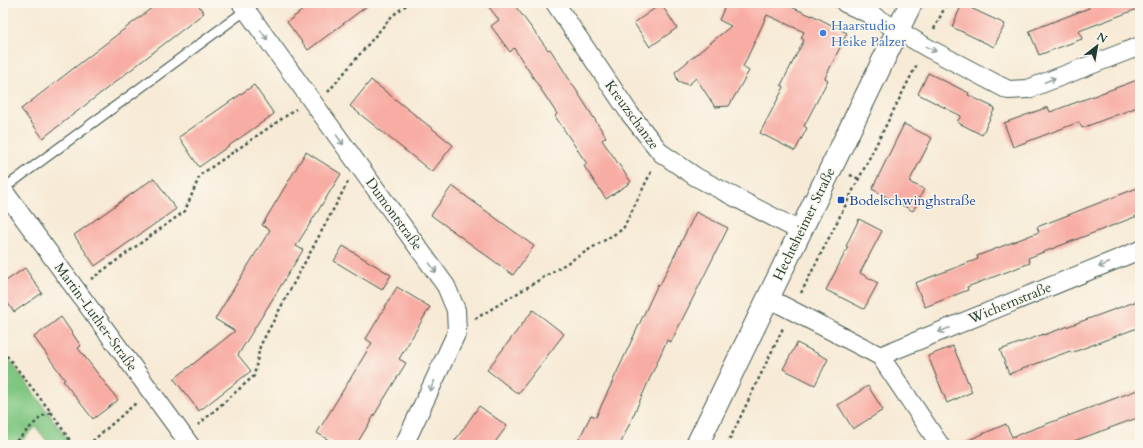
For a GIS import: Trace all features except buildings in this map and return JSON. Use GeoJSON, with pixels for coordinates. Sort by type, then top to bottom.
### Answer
{"type":"FeatureCollection","features":[{"type":"Feature","properties":{"kind":"street","name":"Kreuzschanze"},"geometry":{"type":"LineString","coordinates":[[555,3],[630,114],[661,153],[696,177],[800,231]]}},
{"type":"Feature","properties":{"kind":"street"},"geometry":{"type":"LineString","coordinates":[[845,3],[874,16],[926,47],[1008,90],[1028,88],[1140,46]]}},
{"type":"Feature","properties":{"kind":"street","name":"Hechtsheimer Straße"},"geometry":{"type":"LineString","coordinates":[[697,445],[910,3]]}},
{"type":"Feature","properties":{"kind":"street","name":"Dumontstraße"},"geometry":{"type":"LineString","coordinates":[[243,6],[446,286],[456,310],[457,332],[404,445]]}},
{"type":"Feature","properties":{"kind":"street","name":"Martin-Luther-Straße"},"geometry":{"type":"LineString","coordinates":[[3,189],[187,441]]}},
{"type":"Feature","properties":{"kind":"street","name":"Wichernstraße"},"geometry":{"type":"LineString","coordinates":[[880,356],[1140,250]]}},
{"type":"Feature","properties":{"kind":"street"},"geometry":{"type":"LineString","coordinates":[[768,298],[880,356],[940,445]]}},
{"type":"Feature","properties":{"kind":"lane","name":"Martin-Luther-Straße"},"geometry":{"type":"LineString","coordinates":[[3,189],[243,6]]}},
{"type":"Feature","properties":{"kind":"path"},"geometry":{"type":"LineString","coordinates":[[76,290],[185,211],[200,175],[313,103],[392,16],[409,3]]}},
{"type":"Feature","properties":{"kind":"path"},"geometry":{"type":"LineString","coordinates":[[727,445],[792,310],[947,3]]}},
{"type":"Feature","properties":{"kind":"path"},"geometry":{"type":"LineString","coordinates":[[457,332],[481,314],[623,229],[661,153]]}},
{"type":"Feature","properties":{"kind":"path"},"geometry":{"type":"LineString","coordinates":[[187,441],[254,376],[260,346],[357,164]]}},
{"type":"Feature","properties":{"kind":"path"},"geometry":{"type":"LineString","coordinates":[[848,174],[859,179]]}},
{"type":"Feature","properties":{"kind":"path"},"geometry":{"type":"LineString","coordinates":[[838,208],[843,210]]}},
{"type":"Feature","properties":{"kind":"path"},"geometry":{"type":"LineString","coordinates":[[3,350],[51,412],[73,445]]}},
{"type":"Feature","properties":{"kind":"path"},"geometry":{"type":"LineString","coordinates":[[88,445],[150,391]]}},
{"type":"Feature","properties":{"kind":"path"},"geometry":{"type":"LineString","coordinates":[[12,445],[41,417],[51,412]]}},
{"type":"Feature","properties":{"kind":"green space"},"geometry":{"type":"Polygon","coordinates":[[[3,351],[72,445],[50,445],[36,427],[18,445],[3,445],[3,351]]]}},
{"type":"Feature","properties":{"kind":"place","name":"Haarstudio Heike Palzer"},"geometry":{"type":"Point","coordinates":[823,33]}},
{"type":"Feature","properties":{"kind":"place","name":"Bodelschwinghstraße"},"geometry":{"type":"Point","coordinates":[841,200]}}]}
